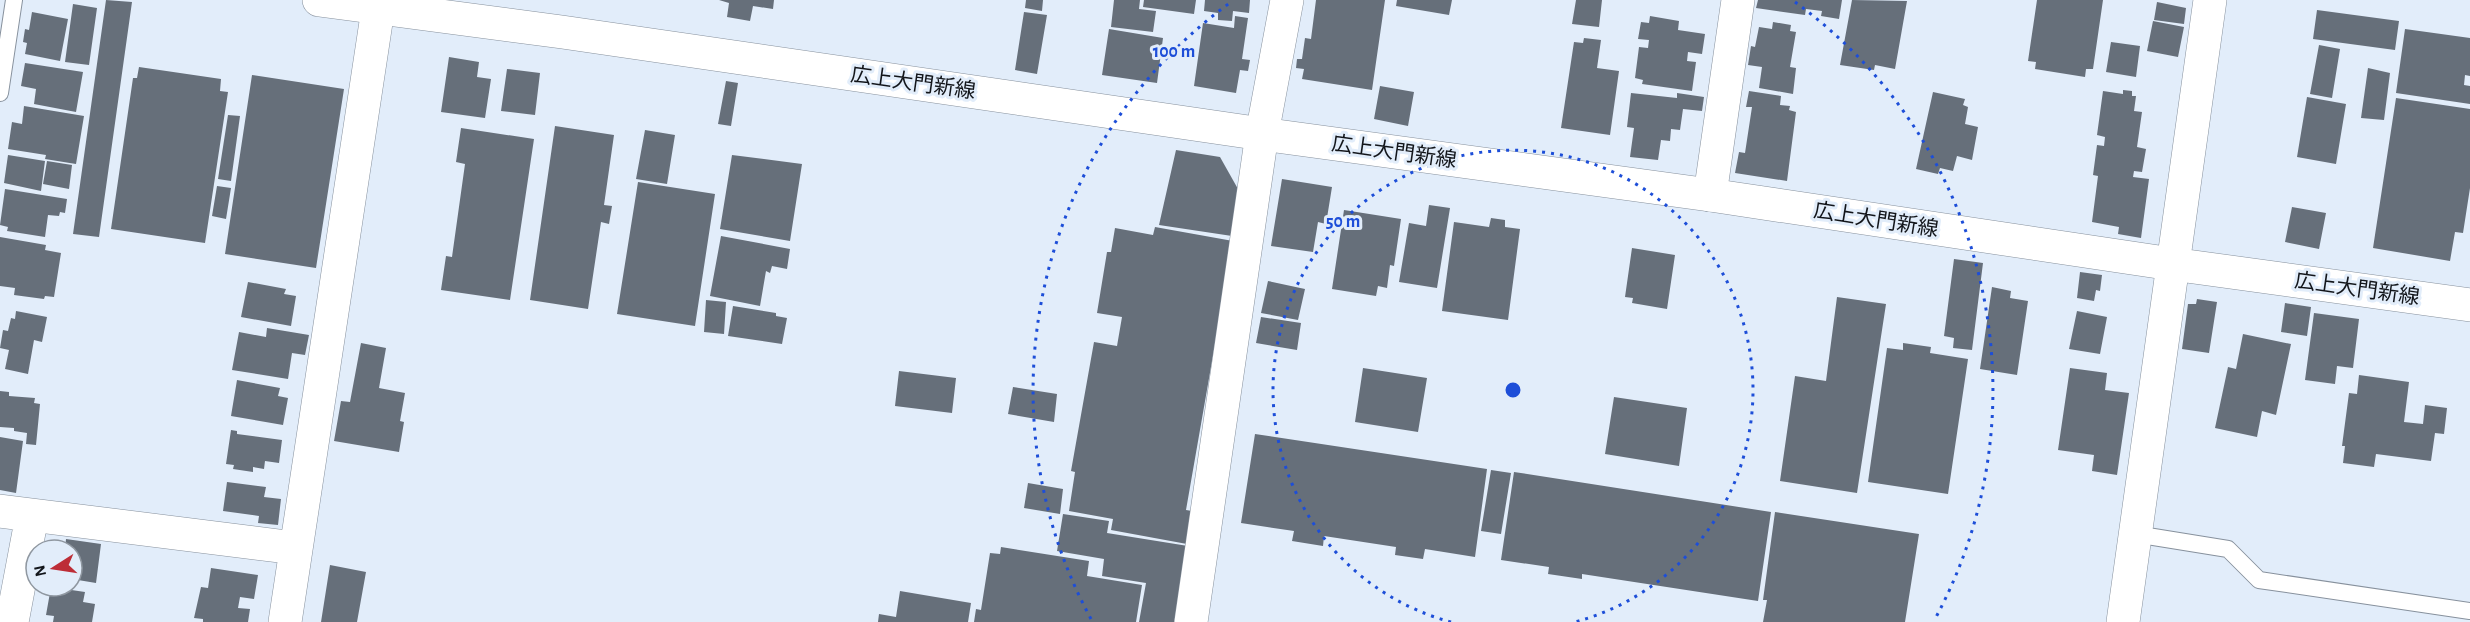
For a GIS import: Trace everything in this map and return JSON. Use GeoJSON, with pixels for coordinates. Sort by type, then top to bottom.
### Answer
{"type":"FeatureCollection","features":[{"type":"Feature","properties":{"kind":"street","name":"広上大門新線"},"geometry":{"type":"LineString","coordinates":[[319,0],[562,32],[1262,134],[1710,195],[2172,264],[2470,305]]}},
{"type":"Feature","properties":{"kind":"street"},"geometry":{"type":"LineString","coordinates":[[1191,622],[1262,134],[1287,0]]}},
{"type":"Feature","properties":{"kind":"street"},"geometry":{"type":"LineString","coordinates":[[1710,195],[1738,0]]}},
{"type":"Feature","properties":{"kind":"street"},"geometry":{"type":"LineString","coordinates":[[2123,622],[2210,0]]}},
{"type":"Feature","properties":{"kind":"street"},"geometry":{"type":"LineString","coordinates":[[285,622],[378,9]]}},
{"type":"Feature","properties":{"kind":"street"},"geometry":{"type":"LineString","coordinates":[[0,511],[295,548]]}},
{"type":"Feature","properties":{"kind":"street"},"geometry":{"type":"LineString","coordinates":[[12,622],[32,516]]}},
{"type":"Feature","properties":{"kind":"lane"},"geometry":{"type":"LineString","coordinates":[[0,93],[14,0]]}},
{"type":"Feature","properties":{"kind":"lane"},"geometry":{"type":"LineString","coordinates":[[2135,534],[2228,549],[2259,579],[2470,611]]}},
{"type":"Feature","properties":{"kind":"building"},"geometry":{"type":"Polygon","coordinates":[[[106,0],[132,2],[99,237],[73,234],[106,0]]]}},
{"type":"Feature","properties":{"kind":"building"},"geometry":{"type":"Polygon","coordinates":[[[719,0],[774,0],[773,9],[753,6],[750,21],[727,17],[729,3],[719,0]]]}},
{"type":"Feature","properties":{"kind":"building"},"geometry":{"type":"Polygon","coordinates":[[[1026,0],[1043,0],[1042,11],[1025,8],[1026,0]]]}},
{"type":"Feature","properties":{"kind":"building"},"geometry":{"type":"Polygon","coordinates":[[[1114,0],[1140,0],[1139,9],[1156,11],[1153,32],[1111,27],[1114,0]]]}},
{"type":"Feature","properties":{"kind":"building"},"geometry":{"type":"Polygon","coordinates":[[[1144,0],[1196,0],[1194,14],[1143,7],[1144,0]]]}},
{"type":"Feature","properties":{"kind":"building"},"geometry":{"type":"Polygon","coordinates":[[[1205,0],[1250,0],[1249,13],[1233,11],[1232,21],[1218,20],[1218,13],[1204,11],[1205,0]]]}},
{"type":"Feature","properties":{"kind":"building"},"geometry":{"type":"Polygon","coordinates":[[[1316,0],[1385,0],[1372,90],[1302,79],[1304,69],[1296,68],[1297,59],[1302,59],[1305,38],[1311,39],[1316,0]]]}},
{"type":"Feature","properties":{"kind":"building"},"geometry":{"type":"Polygon","coordinates":[[[1397,0],[1452,0],[1449,15],[1396,6],[1397,0]]]}},
{"type":"Feature","properties":{"kind":"building"},"geometry":{"type":"Polygon","coordinates":[[[1576,0],[1602,0],[1599,27],[1572,24],[1576,0]]]}},
{"type":"Feature","properties":{"kind":"building"},"geometry":{"type":"Polygon","coordinates":[[[1758,0],[1842,0],[1839,19],[1821,16],[1822,11],[1806,9],[1805,15],[1756,8],[1758,0]]]}},
{"type":"Feature","properties":{"kind":"building"},"geometry":{"type":"Polygon","coordinates":[[[1852,0],[1907,1],[1895,69],[1875,65],[1874,70],[1840,65],[1852,0]]]}},
{"type":"Feature","properties":{"kind":"building"},"geometry":{"type":"Polygon","coordinates":[[[2037,0],[2103,0],[2093,69],[2086,69],[2085,77],[2035,69],[2036,62],[2028,61],[2037,0]]]}},
{"type":"Feature","properties":{"kind":"building"},"geometry":{"type":"Polygon","coordinates":[[[2157,2],[2186,8],[2184,24],[2154,20],[2157,2]]]}},
{"type":"Feature","properties":{"kind":"building"},"geometry":{"type":"Polygon","coordinates":[[[73,4],[97,8],[89,65],[65,62],[73,4]]]}},
{"type":"Feature","properties":{"kind":"building"},"geometry":{"type":"Polygon","coordinates":[[[2317,10],[2399,21],[2395,50],[2313,39],[2317,10]]]}},
{"type":"Feature","properties":{"kind":"building"},"geometry":{"type":"Polygon","coordinates":[[[32,12],[68,19],[60,61],[25,54],[27,43],[23,42],[25,29],[29,30],[32,12]]]}},
{"type":"Feature","properties":{"kind":"building"},"geometry":{"type":"Polygon","coordinates":[[[1024,12],[1047,15],[1037,74],[1015,70],[1024,12]]]}},
{"type":"Feature","properties":{"kind":"building"},"geometry":{"type":"Polygon","coordinates":[[[1235,16],[1248,18],[1242,59],[1250,60],[1248,71],[1240,70],[1236,93],[1194,86],[1203,23],[1234,28],[1235,16]]]}},
{"type":"Feature","properties":{"kind":"building"},"geometry":{"type":"Polygon","coordinates":[[[1650,16],[1679,21],[1678,30],[1705,34],[1702,54],[1688,52],[1687,61],[1696,62],[1692,91],[1642,84],[1643,80],[1635,78],[1639,47],[1648,48],[1649,40],[1638,39],[1641,22],[1649,23],[1650,16]]]}},
{"type":"Feature","properties":{"kind":"building"},"geometry":{"type":"Polygon","coordinates":[[[2153,21],[2184,27],[2178,57],[2147,51],[2153,21]]]}},
{"type":"Feature","properties":{"kind":"building"},"geometry":{"type":"Polygon","coordinates":[[[1773,22],[1791,25],[1790,31],[1796,32],[1790,67],[1796,68],[1793,94],[1759,88],[1762,67],[1748,65],[1751,46],[1755,47],[1759,27],[1772,29],[1773,22]]]}},
{"type":"Feature","properties":{"kind":"building"},"geometry":{"type":"Polygon","coordinates":[[[1109,29],[1163,38],[1157,83],[1102,75],[1109,29]]]}},
{"type":"Feature","properties":{"kind":"building"},"geometry":{"type":"Polygon","coordinates":[[[2405,29],[2470,38],[2470,76],[2465,75],[2464,85],[2470,86],[2470,104],[2396,93],[2405,29]]]}},
{"type":"Feature","properties":{"kind":"building"},"geometry":{"type":"Polygon","coordinates":[[[1584,38],[1601,40],[1597,68],[1619,71],[1610,135],[1561,128],[1574,42],[1583,43],[1584,38]]]}},
{"type":"Feature","properties":{"kind":"building"},"geometry":{"type":"Polygon","coordinates":[[[2111,42],[2140,46],[2136,77],[2106,72],[2111,42]]]}},
{"type":"Feature","properties":{"kind":"building"},"geometry":{"type":"Polygon","coordinates":[[[2319,45],[2340,49],[2332,98],[2310,94],[2319,45]]]}},
{"type":"Feature","properties":{"kind":"building"},"geometry":{"type":"Polygon","coordinates":[[[449,57],[479,62],[477,77],[491,79],[485,118],[441,112],[449,57]]]}},
{"type":"Feature","properties":{"kind":"building"},"geometry":{"type":"Polygon","coordinates":[[[25,63],[83,72],[76,112],[34,104],[36,89],[21,86],[25,63]]]}},
{"type":"Feature","properties":{"kind":"building"},"geometry":{"type":"Polygon","coordinates":[[[139,67],[221,79],[220,91],[228,92],[205,243],[111,229],[133,78],[137,78],[139,67]]]}},
{"type":"Feature","properties":{"kind":"building"},"geometry":{"type":"Polygon","coordinates":[[[2368,68],[2390,73],[2384,120],[2361,118],[2368,68]]]}},
{"type":"Feature","properties":{"kind":"building"},"geometry":{"type":"Polygon","coordinates":[[[507,69],[540,73],[535,115],[501,111],[507,69]]]}},
{"type":"Feature","properties":{"kind":"building"},"geometry":{"type":"Polygon","coordinates":[[[252,75],[344,89],[316,268],[225,254],[252,75]]]}},
{"type":"Feature","properties":{"kind":"building"},"geometry":{"type":"Polygon","coordinates":[[[726,81],[738,83],[731,126],[718,124],[726,81]]]}},
{"type":"Feature","properties":{"kind":"building"},"geometry":{"type":"Polygon","coordinates":[[[1380,86],[1414,92],[1408,126],[1374,119],[1380,86]]]}},
{"type":"Feature","properties":{"kind":"building"},"geometry":{"type":"Polygon","coordinates":[[[2123,90],[2132,91],[2132,96],[2136,96],[2134,111],[2142,112],[2137,147],[2146,149],[2142,172],[2134,171],[2133,177],[2149,179],[2141,238],[2118,234],[2119,227],[2092,222],[2098,176],[2093,175],[2097,145],[2104,146],[2105,137],[2097,135],[2103,91],[2123,94],[2123,90]]]}},
{"type":"Feature","properties":{"kind":"building"},"geometry":{"type":"Polygon","coordinates":[[[1749,91],[1781,96],[1780,105],[1790,106],[1789,110],[1796,112],[1787,181],[1735,173],[1739,152],[1745,153],[1752,107],[1746,107],[1749,91]]]}},
{"type":"Feature","properties":{"kind":"building"},"geometry":{"type":"Polygon","coordinates":[[[1933,92],[1965,99],[1963,105],[1968,107],[1965,124],[1978,127],[1972,160],[1957,156],[1953,171],[1940,168],[1938,174],[1916,169],[1933,92]]]}},
{"type":"Feature","properties":{"kind":"building"},"geometry":{"type":"Polygon","coordinates":[[[1631,93],[1677,98],[1677,93],[1704,97],[1702,111],[1683,109],[1680,130],[1671,129],[1670,141],[1661,140],[1658,160],[1630,157],[1634,128],[1627,127],[1631,93]]]}},
{"type":"Feature","properties":{"kind":"building"},"geometry":{"type":"Polygon","coordinates":[[[2307,97],[2346,104],[2336,164],[2297,157],[2307,97]]]}},
{"type":"Feature","properties":{"kind":"building"},"geometry":{"type":"Polygon","coordinates":[[[2396,98],[2470,109],[2470,188],[2463,233],[2455,232],[2450,261],[2373,248],[2396,98]]]}},
{"type":"Feature","properties":{"kind":"building"},"geometry":{"type":"Polygon","coordinates":[[[24,106],[84,116],[76,164],[45,159],[46,155],[8,149],[12,122],[22,124],[24,106]]]}},
{"type":"Feature","properties":{"kind":"building"},"geometry":{"type":"Polygon","coordinates":[[[228,115],[240,116],[231,181],[218,179],[228,115]]]}},
{"type":"Feature","properties":{"kind":"building"},"geometry":{"type":"Polygon","coordinates":[[[555,126],[614,135],[604,205],[612,206],[609,224],[601,222],[588,309],[530,300],[555,126]]]}},
{"type":"Feature","properties":{"kind":"building"},"geometry":{"type":"Polygon","coordinates":[[[461,128],[534,139],[510,300],[441,290],[446,256],[452,257],[465,164],[456,162],[461,128]]]}},
{"type":"Feature","properties":{"kind":"building"},"geometry":{"type":"Polygon","coordinates":[[[645,130],[675,135],[667,184],[636,179],[645,130]]]}},
{"type":"Feature","properties":{"kind":"building"},"geometry":{"type":"Polygon","coordinates":[[[1176,150],[1220,157],[1238,189],[1232,236],[1159,225],[1176,150]]]}},
{"type":"Feature","properties":{"kind":"building"},"geometry":{"type":"Polygon","coordinates":[[[8,155],[45,161],[41,191],[4,183],[8,155]]]}},
{"type":"Feature","properties":{"kind":"building"},"geometry":{"type":"Polygon","coordinates":[[[732,155],[802,164],[790,241],[720,229],[732,155]]]}},
{"type":"Feature","properties":{"kind":"building"},"geometry":{"type":"Polygon","coordinates":[[[47,161],[72,165],[69,189],[43,184],[47,161]]]}},
{"type":"Feature","properties":{"kind":"building"},"geometry":{"type":"Polygon","coordinates":[[[1282,179],[1332,187],[1326,224],[1318,222],[1313,252],[1271,246],[1282,179]]]}},
{"type":"Feature","properties":{"kind":"building"},"geometry":{"type":"Polygon","coordinates":[[[638,182],[715,194],[695,326],[617,314],[638,182]]]}},
{"type":"Feature","properties":{"kind":"building"},"geometry":{"type":"Polygon","coordinates":[[[217,186],[231,188],[226,219],[212,216],[217,186]]]}},
{"type":"Feature","properties":{"kind":"building"},"geometry":{"type":"Polygon","coordinates":[[[5,189],[67,199],[65,213],[60,212],[59,216],[48,215],[45,237],[7,231],[8,227],[0,225],[5,189]]]}},
{"type":"Feature","properties":{"kind":"building"},"geometry":{"type":"Polygon","coordinates":[[[1429,205],[1450,208],[1437,288],[1399,282],[1409,223],[1426,226],[1429,205]]]}},
{"type":"Feature","properties":{"kind":"building"},"geometry":{"type":"Polygon","coordinates":[[[2292,207],[2326,213],[2319,249],[2285,242],[2292,207]]]}},
{"type":"Feature","properties":{"kind":"building"},"geometry":{"type":"Polygon","coordinates":[[[1344,210],[1401,219],[1394,266],[1390,265],[1387,288],[1378,286],[1376,296],[1332,289],[1344,210]]]}},
{"type":"Feature","properties":{"kind":"building"},"geometry":{"type":"Polygon","coordinates":[[[1491,218],[1505,220],[1505,227],[1520,229],[1508,320],[1442,311],[1454,222],[1489,227],[1491,218]]]}},
{"type":"Feature","properties":{"kind":"building"},"geometry":{"type":"Polygon","coordinates":[[[1155,227],[1233,241],[1186,510],[1192,511],[1187,544],[1111,530],[1113,519],[1069,511],[1075,472],[1071,471],[1094,342],[1117,346],[1122,317],[1097,313],[1107,252],[1111,252],[1115,228],[1153,235],[1155,227]]]}},
{"type":"Feature","properties":{"kind":"building"},"geometry":{"type":"Polygon","coordinates":[[[721,236],[790,249],[787,269],[772,266],[770,273],[766,271],[760,306],[710,296],[721,236]]]}},
{"type":"Feature","properties":{"kind":"building"},"geometry":{"type":"Polygon","coordinates":[[[0,237],[46,245],[45,250],[61,253],[54,297],[45,296],[44,299],[14,295],[15,288],[0,286],[0,237]]]}},
{"type":"Feature","properties":{"kind":"building"},"geometry":{"type":"Polygon","coordinates":[[[1632,248],[1675,255],[1667,309],[1632,303],[1633,298],[1625,297],[1632,248]]]}},
{"type":"Feature","properties":{"kind":"building"},"geometry":{"type":"Polygon","coordinates":[[[1954,259],[1983,263],[1972,350],[1953,348],[1954,338],[1944,336],[1954,259]]]}},
{"type":"Feature","properties":{"kind":"building"},"geometry":{"type":"Polygon","coordinates":[[[2080,272],[2102,275],[2100,291],[2096,290],[2094,301],[2077,298],[2080,272]]]}},
{"type":"Feature","properties":{"kind":"building"},"geometry":{"type":"Polygon","coordinates":[[[1268,281],[1305,289],[1298,320],[1261,313],[1268,281]]]}},
{"type":"Feature","properties":{"kind":"building"},"geometry":{"type":"Polygon","coordinates":[[[248,282],[286,289],[284,294],[296,296],[291,326],[241,317],[248,282]]]}},
{"type":"Feature","properties":{"kind":"building"},"geometry":{"type":"Polygon","coordinates":[[[1992,287],[2011,291],[2010,298],[2028,301],[2017,375],[1980,369],[1992,287]]]}},
{"type":"Feature","properties":{"kind":"building"},"geometry":{"type":"Polygon","coordinates":[[[1837,297],[1886,304],[1857,493],[1780,481],[1795,376],[1826,381],[1837,297]]]}},
{"type":"Feature","properties":{"kind":"building"},"geometry":{"type":"Polygon","coordinates":[[[2197,299],[2217,302],[2209,353],[2182,349],[2188,304],[2196,304],[2197,299]]]}},
{"type":"Feature","properties":{"kind":"building"},"geometry":{"type":"Polygon","coordinates":[[[706,300],[726,302],[724,334],[704,332],[706,300]]]}},
{"type":"Feature","properties":{"kind":"building"},"geometry":{"type":"Polygon","coordinates":[[[2285,303],[2311,307],[2307,336],[2281,332],[2285,303]]]}},
{"type":"Feature","properties":{"kind":"building"},"geometry":{"type":"Polygon","coordinates":[[[733,306],[776,313],[776,316],[787,318],[782,344],[728,336],[733,306]]]}},
{"type":"Feature","properties":{"kind":"building"},"geometry":{"type":"Polygon","coordinates":[[[16,311],[47,317],[42,342],[34,340],[28,374],[5,369],[9,350],[0,348],[3,330],[8,331],[11,318],[15,319],[16,311]]]}},
{"type":"Feature","properties":{"kind":"building"},"geometry":{"type":"Polygon","coordinates":[[[2077,311],[2107,317],[2100,354],[2069,349],[2077,311]]]}},
{"type":"Feature","properties":{"kind":"building"},"geometry":{"type":"Polygon","coordinates":[[[2314,313],[2359,319],[2353,368],[2337,366],[2335,384],[2305,380],[2314,313]]]}},
{"type":"Feature","properties":{"kind":"building"},"geometry":{"type":"Polygon","coordinates":[[[1261,317],[1301,323],[1297,350],[1256,343],[1261,317]]]}},
{"type":"Feature","properties":{"kind":"building"},"geometry":{"type":"Polygon","coordinates":[[[267,328],[309,335],[305,355],[292,353],[288,379],[232,370],[239,332],[266,337],[267,328]]]}},
{"type":"Feature","properties":{"kind":"building"},"geometry":{"type":"Polygon","coordinates":[[[2243,334],[2291,344],[2276,415],[2262,411],[2257,437],[2215,428],[2228,367],[2236,369],[2243,334]]]}},
{"type":"Feature","properties":{"kind":"building"},"geometry":{"type":"Polygon","coordinates":[[[361,343],[386,348],[379,388],[405,393],[400,421],[404,422],[399,452],[334,441],[341,401],[350,402],[361,343]]]}},
{"type":"Feature","properties":{"kind":"building"},"geometry":{"type":"Polygon","coordinates":[[[1903,343],[1931,347],[1930,353],[1968,359],[1948,494],[1868,482],[1887,348],[1903,350],[1903,343]]]}},
{"type":"Feature","properties":{"kind":"building"},"geometry":{"type":"Polygon","coordinates":[[[1363,368],[1427,378],[1418,432],[1355,422],[1363,368]]]}},
{"type":"Feature","properties":{"kind":"building"},"geometry":{"type":"Polygon","coordinates":[[[2070,368],[2107,373],[2105,390],[2129,393],[2117,475],[2092,471],[2094,455],[2058,450],[2070,368]]]}},
{"type":"Feature","properties":{"kind":"building"},"geometry":{"type":"Polygon","coordinates":[[[899,371],[956,378],[952,413],[895,406],[899,371]]]}},
{"type":"Feature","properties":{"kind":"building"},"geometry":{"type":"Polygon","coordinates":[[[2359,375],[2409,382],[2404,422],[2423,424],[2425,405],[2447,408],[2444,434],[2435,433],[2431,461],[2376,454],[2374,467],[2343,463],[2345,446],[2342,446],[2349,393],[2357,394],[2359,375]]]}},
{"type":"Feature","properties":{"kind":"building"},"geometry":{"type":"Polygon","coordinates":[[[237,380],[280,388],[278,396],[288,398],[283,425],[231,416],[237,380]]]}},
{"type":"Feature","properties":{"kind":"building"},"geometry":{"type":"Polygon","coordinates":[[[1013,387],[1057,394],[1054,422],[1008,414],[1013,387]]]}},
{"type":"Feature","properties":{"kind":"building"},"geometry":{"type":"Polygon","coordinates":[[[0,391],[9,392],[9,396],[35,398],[34,403],[40,404],[36,445],[26,444],[27,433],[14,431],[14,428],[0,427],[0,391]]]}},
{"type":"Feature","properties":{"kind":"building"},"geometry":{"type":"Polygon","coordinates":[[[1614,397],[1687,408],[1679,466],[1605,454],[1614,397]]]}},
{"type":"Feature","properties":{"kind":"building"},"geometry":{"type":"Polygon","coordinates":[[[231,430],[237,431],[237,434],[282,440],[279,463],[265,461],[264,469],[253,467],[253,472],[233,469],[234,465],[226,464],[231,430]]]}},
{"type":"Feature","properties":{"kind":"building"},"geometry":{"type":"Polygon","coordinates":[[[1255,434],[1487,469],[1475,557],[1425,549],[1423,559],[1395,555],[1396,547],[1324,536],[1323,546],[1292,541],[1294,531],[1241,523],[1255,434]]]}},
{"type":"Feature","properties":{"kind":"building"},"geometry":{"type":"Polygon","coordinates":[[[0,437],[23,441],[16,493],[0,490],[0,437]]]}},
{"type":"Feature","properties":{"kind":"building"},"geometry":{"type":"Polygon","coordinates":[[[1491,470],[1511,473],[1501,534],[1481,531],[1491,470]]]}},
{"type":"Feature","properties":{"kind":"building"},"geometry":{"type":"Polygon","coordinates":[[[1514,472],[1771,512],[1758,601],[1582,574],[1582,579],[1548,574],[1549,567],[1501,560],[1514,472]]]}},
{"type":"Feature","properties":{"kind":"building"},"geometry":{"type":"Polygon","coordinates":[[[227,482],[266,487],[264,497],[281,499],[278,525],[258,523],[259,516],[223,511],[227,482]]]}},
{"type":"Feature","properties":{"kind":"building"},"geometry":{"type":"Polygon","coordinates":[[[1028,483],[1063,489],[1060,514],[1024,508],[1028,483]]]}},
{"type":"Feature","properties":{"kind":"building"},"geometry":{"type":"Polygon","coordinates":[[[1775,512],[1919,534],[1905,622],[1763,622],[1767,600],[1763,600],[1775,512]]]}},
{"type":"Feature","properties":{"kind":"building"},"geometry":{"type":"Polygon","coordinates":[[[1063,514],[1109,521],[1107,533],[1188,546],[1175,622],[1139,622],[1146,583],[1102,576],[1104,559],[1057,551],[1063,514]]]}},
{"type":"Feature","properties":{"kind":"building"},"geometry":{"type":"Polygon","coordinates":[[[84,542],[101,544],[96,583],[84,581],[84,542]]]}},
{"type":"Feature","properties":{"kind":"building"},"geometry":{"type":"Polygon","coordinates":[[[1001,547],[1089,561],[1087,576],[1142,585],[1136,622],[974,622],[976,609],[981,610],[990,553],[1000,554],[1001,547]]]}},
{"type":"Feature","properties":{"kind":"building"},"geometry":{"type":"Polygon","coordinates":[[[330,565],[366,572],[357,622],[321,622],[330,565]]]}},
{"type":"Feature","properties":{"kind":"building"},"geometry":{"type":"Polygon","coordinates":[[[211,568],[258,575],[254,599],[240,597],[238,608],[250,609],[248,622],[203,622],[203,619],[194,618],[201,587],[208,588],[211,568]]]}},
{"type":"Feature","properties":{"kind":"building"},"geometry":{"type":"Polygon","coordinates":[[[900,591],[971,603],[968,622],[878,622],[879,614],[896,617],[900,591]]]}},
{"type":"Feature","properties":{"kind":"building"},"geometry":{"type":"Polygon","coordinates":[[[49,598],[84,598],[83,602],[95,604],[92,622],[53,622],[54,616],[46,615],[49,598]]]}}]}
